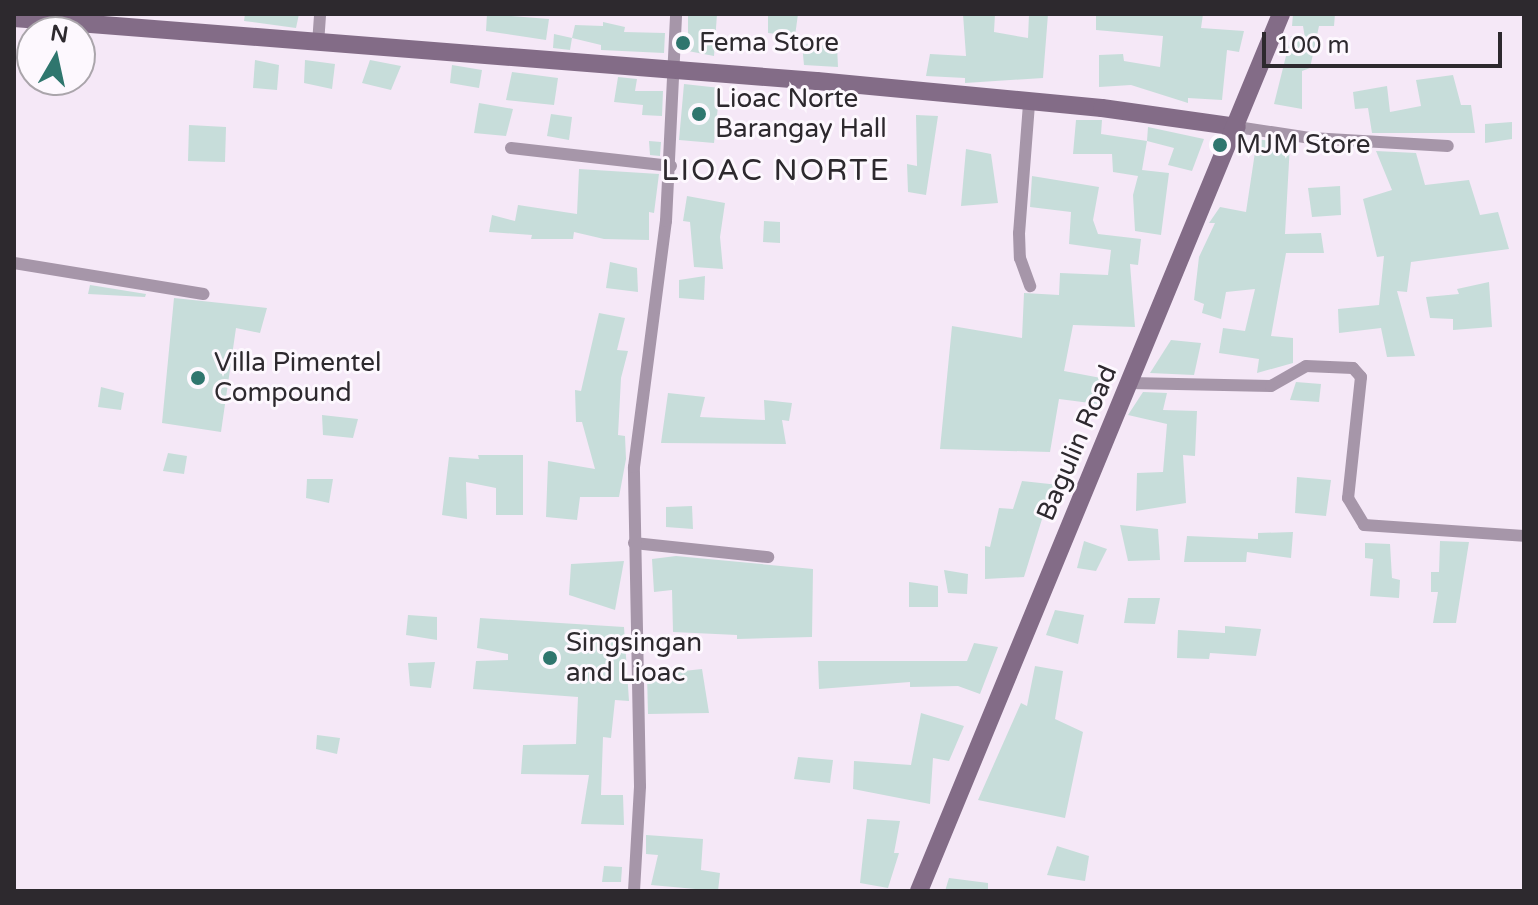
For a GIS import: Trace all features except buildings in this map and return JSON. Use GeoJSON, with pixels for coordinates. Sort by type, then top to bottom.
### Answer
{"type":"FeatureCollection","features":[{"type":"Feature","properties":{"kind":"street"},"geometry":{"type":"LineString","coordinates":[[318,44],[320,14]]}},
{"type":"Feature","properties":{"kind":"street"},"geometry":{"type":"LineString","coordinates":[[634,891],[640,786],[634,543],[636,427],[671,166],[676,14]]}},
{"type":"Feature","properties":{"kind":"street","name":"Bagulin Road"},"geometry":{"type":"LineString","coordinates":[[919,891],[1237,127],[1280,15]]}},
{"type":"Feature","properties":{"kind":"street"},"geometry":{"type":"LineString","coordinates":[[14,18],[674,71],[1029,104],[1311,138],[1448,146]]}},
{"type":"Feature","properties":{"kind":"street"},"geometry":{"type":"LineString","coordinates":[[1029,104],[1019,246],[1030,286]]}},
{"type":"Feature","properties":{"kind":"street"},"geometry":{"type":"LineString","coordinates":[[511,148],[671,166]]}},
{"type":"Feature","properties":{"kind":"street"},"geometry":{"type":"LineString","coordinates":[[14,263],[203,294]]}},
{"type":"Feature","properties":{"kind":"street"},"geometry":{"type":"LineString","coordinates":[[1130,383],[1271,386],[1306,366],[1353,368],[1361,377],[1348,498],[1364,525],[1524,536]]}},
{"type":"Feature","properties":{"kind":"street"},"geometry":{"type":"LineString","coordinates":[[634,543],[768,557]]}},
{"type":"Feature","properties":{"kind":"place","name":"Fema Store"},"geometry":{"type":"Point","coordinates":[683,43]}},
{"type":"Feature","properties":{"kind":"place","name":"Lioac Norte Barangay Hall"},"geometry":{"type":"Point","coordinates":[699,114]}},
{"type":"Feature","properties":{"kind":"place","name":"MJM Store"},"geometry":{"type":"Point","coordinates":[1220,145]}},
{"type":"Feature","properties":{"kind":"place","name":"Villa Pimentel Compound"},"geometry":{"type":"Point","coordinates":[198,378]}},
{"type":"Feature","properties":{"kind":"place","name":"Singsingan and Lioac"},"geometry":{"type":"Point","coordinates":[550,658]}},
{"type":"Feature","properties":{"kind":"district","name":"LIOAC NORTE"},"geometry":{"type":"Point","coordinates":[776,171]}}]}
